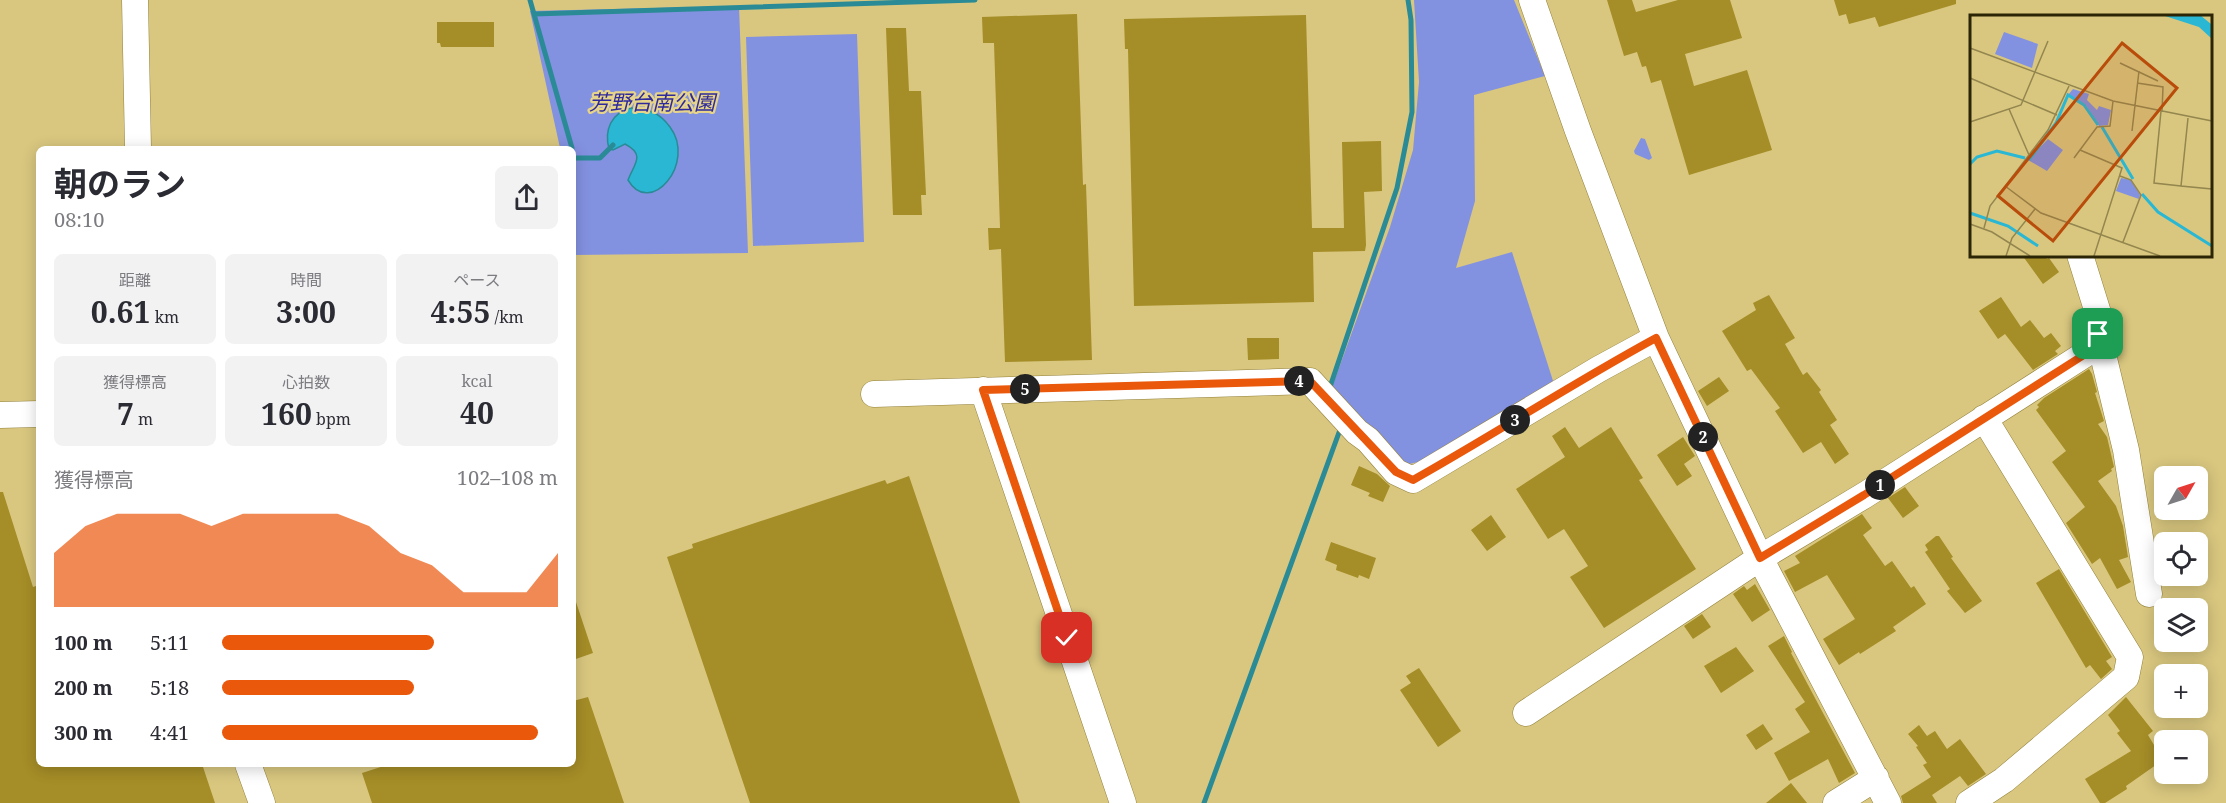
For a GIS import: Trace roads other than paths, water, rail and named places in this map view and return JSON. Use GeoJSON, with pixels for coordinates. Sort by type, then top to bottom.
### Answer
{"type":"FeatureCollection","features":[{"type":"Feature","properties":{"kind":"street"},"geometry":{"type":"LineString","coordinates":[[135,0],[138,146]]}},
{"type":"Feature","properties":{"kind":"street"},"geometry":{"type":"LineString","coordinates":[[1532,0],[1578,131],[1656,338],[1760,558],[1888,803]]}},
{"type":"Feature","properties":{"kind":"street"},"geometry":{"type":"LineString","coordinates":[[2080,256],[2099,316],[2098,334],[2126,450],[2149,594]]}},
{"type":"Feature","properties":{"kind":"street"},"geometry":{"type":"LineString","coordinates":[[874,394],[1310,381],[1396,472],[1413,480],[1599,369],[1656,338]]}},
{"type":"Feature","properties":{"kind":"street"},"geometry":{"type":"LineString","coordinates":[[1526,713],[1760,558],[1864,495],[2101,344]]}},
{"type":"Feature","properties":{"kind":"street"},"geometry":{"type":"LineString","coordinates":[[983,390],[1123,803]]}},
{"type":"Feature","properties":{"kind":"street"},"geometry":{"type":"LineString","coordinates":[[0,415],[36,414]]}},
{"type":"Feature","properties":{"kind":"street"},"geometry":{"type":"LineString","coordinates":[[1970,803],[2004,780],[2127,677],[2130,657],[1984,418]]}},
{"type":"Feature","properties":{"kind":"street"},"geometry":{"type":"LineString","coordinates":[[249,767],[262,803]]}},
{"type":"Feature","properties":{"kind":"street"},"geometry":{"type":"LineString","coordinates":[[1836,803],[1876,778]]}},
{"type":"Feature","properties":{"kind":"waterway"},"geometry":{"type":"LineString","coordinates":[[530,0],[571,146]]}},
{"type":"Feature","properties":{"kind":"waterway"},"geometry":{"type":"LineString","coordinates":[[534,14],[975,0]]}},
{"type":"Feature","properties":{"kind":"waterway"},"geometry":{"type":"LineString","coordinates":[[1333,390],[1330,387],[1397,188],[1412,112],[1411,20],[1408,0]]}},
{"type":"Feature","properties":{"kind":"waterway"},"geometry":{"type":"LineString","coordinates":[[576,158],[600,158],[613,145]]}},
{"type":"Feature","properties":{"kind":"waterway"},"geometry":{"type":"LineString","coordinates":[[1204,803],[1341,427]]}},
{"type":"Feature","properties":{"kind":"park label","name":"芳野台南公園"},"geometry":{"type":"Point","coordinates":[652,102]}}]}
